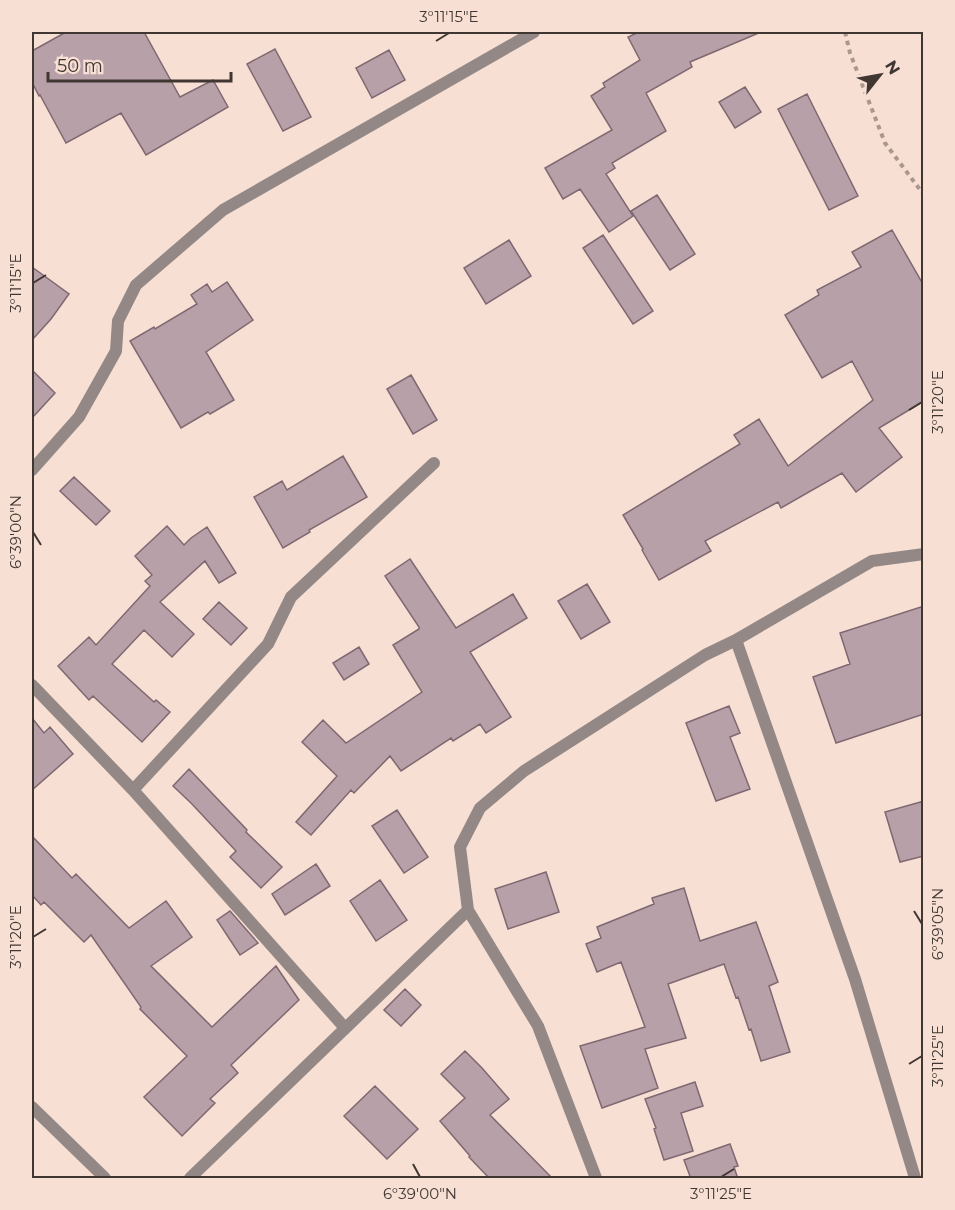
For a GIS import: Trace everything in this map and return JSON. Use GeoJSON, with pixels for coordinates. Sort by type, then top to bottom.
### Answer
{"type":"FeatureCollection","features":[{"type":"Feature","properties":{"kind":"street"},"geometry":{"type":"LineString","coordinates":[[32,470],[79,417],[116,351],[118,321],[136,285],[145,277],[223,210],[534,32]]}},
{"type":"Feature","properties":{"kind":"street"},"geometry":{"type":"LineString","coordinates":[[132,790],[268,644],[291,597],[435,463]]}},
{"type":"Feature","properties":{"kind":"street"},"geometry":{"type":"LineString","coordinates":[[596,1179],[538,1026],[468,910],[460,847],[480,808],[524,771],[705,655],[736,640],[872,561],[924,554]]}},
{"type":"Feature","properties":{"kind":"street"},"geometry":{"type":"LineString","coordinates":[[736,640],[855,980],[915,1179]]}},
{"type":"Feature","properties":{"kind":"street"},"geometry":{"type":"LineString","coordinates":[[32,685],[132,790],[345,1029]]}},
{"type":"Feature","properties":{"kind":"street"},"geometry":{"type":"LineString","coordinates":[[190,1179],[468,910]]}},
{"type":"Feature","properties":{"kind":"street"},"geometry":{"type":"LineString","coordinates":[[32,1107],[105,1179]]}},
{"type":"Feature","properties":{"kind":"path"},"geometry":{"type":"LineString","coordinates":[[845,32],[850,53],[885,143],[924,195]]}},
{"type":"Feature","properties":{"kind":"building"},"geometry":{"type":"Polygon","coordinates":[[[66,32],[144,32],[180,97],[213,80],[228,107],[146,155],[121,113],[66,143],[32,82],[32,51],[66,32]]]}},
{"type":"Feature","properties":{"kind":"building"},"geometry":{"type":"Polygon","coordinates":[[[639,32],[761,32],[690,62],[692,67],[646,93],[666,131],[612,163],[615,168],[606,174],[633,216],[609,232],[580,189],[563,199],[545,168],[612,130],[591,96],[605,87],[603,83],[640,60],[628,37],[639,32]]]}},
{"type":"Feature","properties":{"kind":"building"},"geometry":{"type":"Polygon","coordinates":[[[275,49],[311,117],[283,131],[247,64],[275,49]]]}},
{"type":"Feature","properties":{"kind":"building"},"geometry":{"type":"Polygon","coordinates":[[[389,50],[405,80],[372,98],[356,68],[389,50]]]}},
{"type":"Feature","properties":{"kind":"building"},"geometry":{"type":"Polygon","coordinates":[[[745,87],[761,112],[735,128],[719,102],[745,87]]]}},
{"type":"Feature","properties":{"kind":"building"},"geometry":{"type":"Polygon","coordinates":[[[807,94],[858,196],[829,210],[778,109],[807,94]]]}},
{"type":"Feature","properties":{"kind":"building"},"geometry":{"type":"Polygon","coordinates":[[[657,195],[695,254],[670,270],[631,211],[657,195]]]}},
{"type":"Feature","properties":{"kind":"building"},"geometry":{"type":"Polygon","coordinates":[[[892,230],[924,286],[924,401],[879,428],[902,457],[856,492],[842,473],[781,508],[778,502],[705,541],[711,551],[659,580],[623,515],[740,444],[734,435],[759,419],[788,466],[873,400],[852,361],[822,378],[785,315],[819,295],[817,290],[861,267],[852,252],[892,230]]]}},
{"type":"Feature","properties":{"kind":"building"},"geometry":{"type":"Polygon","coordinates":[[[603,235],[653,311],[633,324],[583,248],[603,235]]]}},
{"type":"Feature","properties":{"kind":"building"},"geometry":{"type":"Polygon","coordinates":[[[509,240],[531,276],[486,304],[464,268],[509,240]]]}},
{"type":"Feature","properties":{"kind":"building"},"geometry":{"type":"Polygon","coordinates":[[[32,267],[69,294],[32,340],[32,267]]]}},
{"type":"Feature","properties":{"kind":"building"},"geometry":{"type":"Polygon","coordinates":[[[227,282],[253,320],[206,352],[234,400],[181,428],[130,341],[197,304],[191,295],[207,284],[212,292],[227,282]]]}},
{"type":"Feature","properties":{"kind":"building"},"geometry":{"type":"Polygon","coordinates":[[[32,370],[55,393],[32,418],[32,370]]]}},
{"type":"Feature","properties":{"kind":"building"},"geometry":{"type":"Polygon","coordinates":[[[411,375],[437,420],[413,434],[387,389],[411,375]]]}},
{"type":"Feature","properties":{"kind":"building"},"geometry":{"type":"Polygon","coordinates":[[[343,456],[367,497],[309,530],[310,532],[283,548],[254,497],[282,481],[287,490],[343,456]]]}},
{"type":"Feature","properties":{"kind":"building"},"geometry":{"type":"Polygon","coordinates":[[[74,477],[110,511],[96,525],[60,491],[74,477]]]}},
{"type":"Feature","properties":{"kind":"building"},"geometry":{"type":"Polygon","coordinates":[[[167,526],[184,545],[207,527],[236,573],[219,583],[205,561],[160,602],[194,634],[172,657],[144,630],[112,664],[154,702],[156,700],[170,712],[142,742],[93,696],[89,700],[58,666],[89,637],[96,645],[150,586],[145,581],[152,575],[135,556],[167,526]]]}},
{"type":"Feature","properties":{"kind":"building"},"geometry":{"type":"Polygon","coordinates":[[[410,559],[456,628],[513,594],[527,618],[470,652],[511,717],[486,733],[480,724],[453,741],[451,738],[401,771],[390,756],[354,793],[351,790],[311,835],[296,822],[337,776],[302,742],[323,720],[346,743],[422,692],[393,645],[419,627],[385,576],[410,559]]]}},
{"type":"Feature","properties":{"kind":"building"},"geometry":{"type":"Polygon","coordinates":[[[587,584],[610,622],[581,639],[558,601],[587,584]]]}},
{"type":"Feature","properties":{"kind":"building"},"geometry":{"type":"Polygon","coordinates":[[[219,602],[247,628],[231,645],[203,619],[219,602]]]}},
{"type":"Feature","properties":{"kind":"building"},"geometry":{"type":"Polygon","coordinates":[[[924,606],[924,714],[836,743],[813,677],[850,664],[840,633],[924,606]]]}},
{"type":"Feature","properties":{"kind":"building"},"geometry":{"type":"Polygon","coordinates":[[[359,647],[369,664],[344,680],[333,663],[359,647]]]}},
{"type":"Feature","properties":{"kind":"building"},"geometry":{"type":"Polygon","coordinates":[[[729,706],[740,733],[730,737],[750,789],[716,801],[686,723],[729,706]]]}},
{"type":"Feature","properties":{"kind":"building"},"geometry":{"type":"Polygon","coordinates":[[[32,718],[44,733],[50,727],[73,754],[32,790],[32,718]]]}},
{"type":"Feature","properties":{"kind":"building"},"geometry":{"type":"Polygon","coordinates":[[[189,769],[247,830],[246,832],[282,867],[261,888],[230,857],[236,851],[173,786],[189,769]]]}},
{"type":"Feature","properties":{"kind":"building"},"geometry":{"type":"Polygon","coordinates":[[[924,801],[924,856],[900,862],[885,812],[924,801]]]}},
{"type":"Feature","properties":{"kind":"building"},"geometry":{"type":"Polygon","coordinates":[[[397,810],[428,857],[404,873],[372,826],[397,810]]]}},
{"type":"Feature","properties":{"kind":"building"},"geometry":{"type":"Polygon","coordinates":[[[32,836],[72,878],[76,874],[129,928],[166,901],[192,937],[151,966],[212,1027],[276,966],[299,1000],[231,1065],[238,1073],[210,1099],[215,1103],[182,1136],[144,1097],[187,1056],[140,1009],[141,1007],[91,935],[84,942],[44,902],[41,905],[32,895],[32,836]]]}},
{"type":"Feature","properties":{"kind":"building"},"geometry":{"type":"Polygon","coordinates":[[[316,864],[330,886],[285,915],[272,894],[316,864]]]}},
{"type":"Feature","properties":{"kind":"building"},"geometry":{"type":"Polygon","coordinates":[[[546,872],[559,912],[508,929],[495,889],[546,872]]]}},
{"type":"Feature","properties":{"kind":"building"},"geometry":{"type":"Polygon","coordinates":[[[380,880],[407,920],[376,941],[350,901],[380,880]]]}},
{"type":"Feature","properties":{"kind":"building"},"geometry":{"type":"Polygon","coordinates":[[[684,888],[700,941],[756,922],[778,982],[769,986],[790,1052],[761,1061],[751,1029],[749,1030],[724,964],[668,984],[686,1038],[645,1049],[658,1088],[602,1108],[580,1046],[645,1027],[621,962],[597,972],[586,944],[601,938],[597,927],[654,904],[652,898],[684,888]]]}},
{"type":"Feature","properties":{"kind":"building"},"geometry":{"type":"Polygon","coordinates":[[[230,911],[258,943],[240,955],[217,920],[230,911]]]}},
{"type":"Feature","properties":{"kind":"building"},"geometry":{"type":"Polygon","coordinates":[[[405,989],[421,1005],[401,1026],[384,1010],[405,989]]]}},
{"type":"Feature","properties":{"kind":"building"},"geometry":{"type":"Polygon","coordinates":[[[465,1051],[509,1099],[490,1115],[553,1179],[490,1179],[440,1121],[465,1098],[441,1074],[465,1051]]]}},
{"type":"Feature","properties":{"kind":"building"},"geometry":{"type":"Polygon","coordinates":[[[695,1082],[703,1106],[681,1113],[693,1151],[664,1160],[654,1129],[656,1128],[645,1099],[695,1082]]]}},
{"type":"Feature","properties":{"kind":"building"},"geometry":{"type":"Polygon","coordinates":[[[375,1086],[418,1129],[387,1159],[344,1116],[375,1086]]]}},
{"type":"Feature","properties":{"kind":"building"},"geometry":{"type":"Polygon","coordinates":[[[730,1144],[738,1166],[734,1167],[738,1179],[691,1179],[684,1160],[730,1144]]]}}]}
